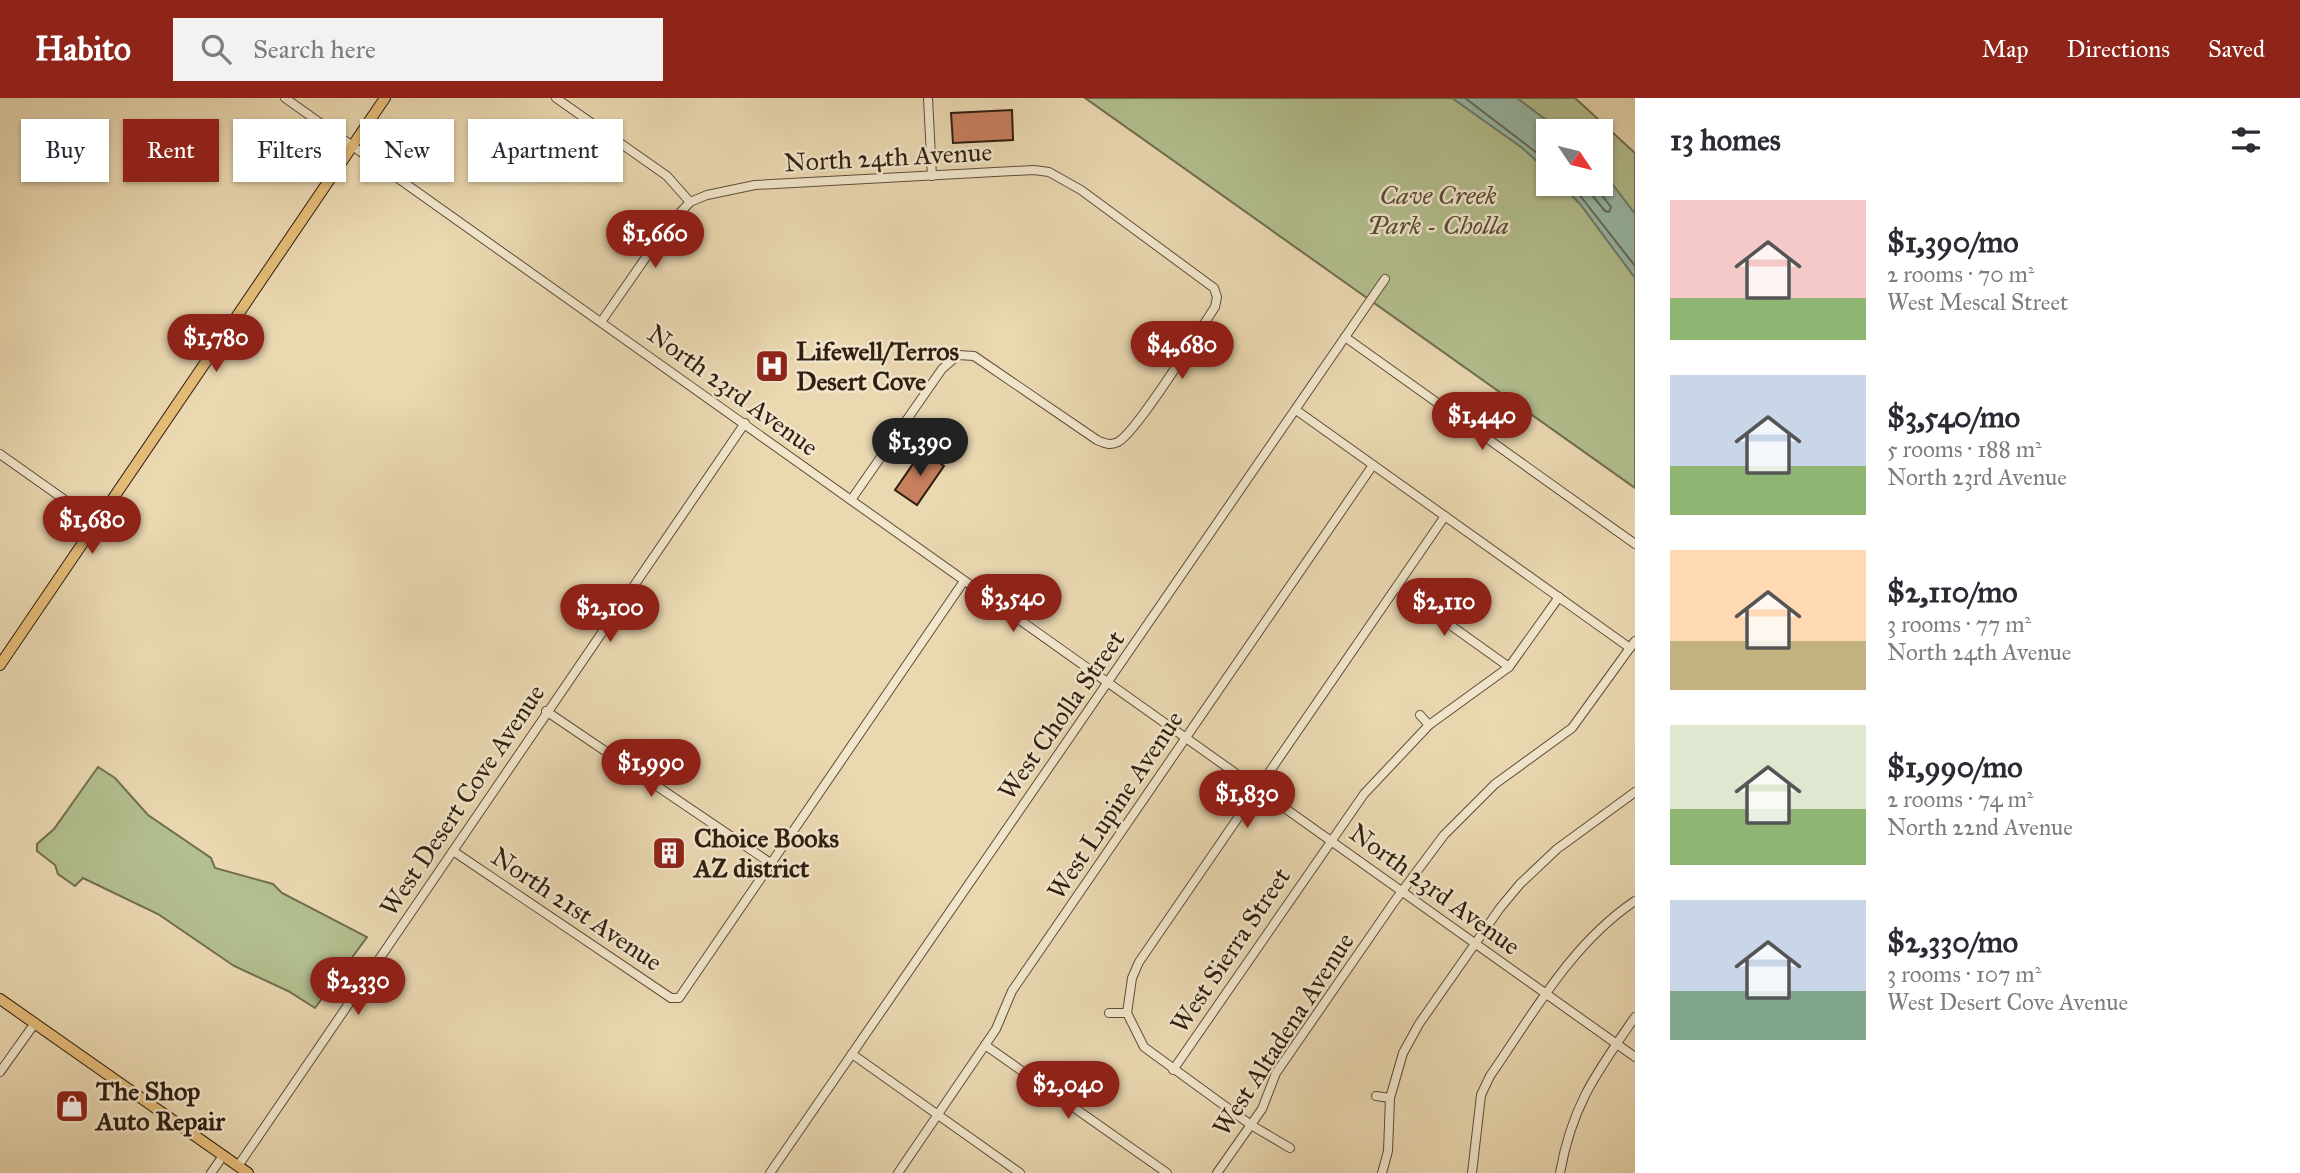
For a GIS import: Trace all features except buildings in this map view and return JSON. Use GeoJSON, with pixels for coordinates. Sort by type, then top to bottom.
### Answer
{"type":"FeatureCollection","features":[{"type":"Feature","properties":{"kind":"main road"},"geometry":{"type":"LineString","coordinates":[[0,665],[385,98]]}},
{"type":"Feature","properties":{"kind":"main road"},"geometry":{"type":"LineString","coordinates":[[0,999],[248,1173]]}},
{"type":"Feature","properties":{"kind":"street","name":"North 23rd Avenue"},"geometry":{"type":"LineString","coordinates":[[285,98],[1635,1057]]}},
{"type":"Feature","properties":{"kind":"street"},"geometry":{"type":"LineString","coordinates":[[556,98],[667,176],[690,202],[667,226],[601,322]]}},
{"type":"Feature","properties":{"kind":"street"},"geometry":{"type":"LineString","coordinates":[[928,98],[932,176]]}},
{"type":"Feature","properties":{"kind":"street","name":"North 24th Avenue"},"geometry":{"type":"LineString","coordinates":[[690,202],[728,189],[755,186],[1034,170],[1049,172],[1081,190],[1207,280],[1217,297],[1215,307],[1136,424],[1116,443],[1107,444],[1097,440],[974,356],[958,355],[942,369],[851,500]]}},
{"type":"Feature","properties":{"kind":"street","name":"West Cholla Street"},"geometry":{"type":"LineString","coordinates":[[770,1173],[1385,279]]}},
{"type":"Feature","properties":{"kind":"street"},"geometry":{"type":"LineString","coordinates":[[1345,337],[1635,544]]}},
{"type":"Feature","properties":{"kind":"street"},"geometry":{"type":"LineString","coordinates":[[1296,410],[1559,597],[1633,645]]}},
{"type":"Feature","properties":{"kind":"street","name":"West Desert Cove Avenue"},"geometry":{"type":"LineString","coordinates":[[238,1166],[745,423]]}},
{"type":"Feature","properties":{"kind":"street"},"geometry":{"type":"LineString","coordinates":[[0,454],[96,522]]}},
{"type":"Feature","properties":{"kind":"street","name":"West Lupine Avenue"},"geometry":{"type":"LineString","coordinates":[[898,1173],[1002,1018],[1012,991],[1373,465]]}},
{"type":"Feature","properties":{"kind":"street"},"geometry":{"type":"LineString","coordinates":[[1290,1149],[1251,1125],[1144,1047],[1127,1013],[1132,978],[1139,962],[1445,516]]}},
{"type":"Feature","properties":{"kind":"street"},"geometry":{"type":"LineString","coordinates":[[546,711],[772,864],[964,581]]}},
{"type":"Feature","properties":{"kind":"street"},"geometry":{"type":"LineString","coordinates":[[1397,587],[1509,667]]}},
{"type":"Feature","properties":{"kind":"street","name":"West Sierra Street"},"geometry":{"type":"LineString","coordinates":[[1173,1070],[1331,840],[1382,773],[1429,725],[1509,667],[1559,597]]}},
{"type":"Feature","properties":{"kind":"street","name":"West Altadena Avenue"},"geometry":{"type":"LineString","coordinates":[[1217,1173],[1262,1109],[1276,1073],[1402,891],[1462,815],[1495,784],[1561,737],[1584,716],[1633,645]]}},
{"type":"Feature","properties":{"kind":"street"},"geometry":{"type":"LineString","coordinates":[[1420,715],[1429,725]]}},
{"type":"Feature","properties":{"kind":"street"},"geometry":{"type":"LineString","coordinates":[[1382,1173],[1388,1151],[1390,1098],[1409,1041],[1500,908],[1539,865],[1635,792]]}},
{"type":"Feature","properties":{"kind":"street","name":"North 21st Avenue"},"geometry":{"type":"LineString","coordinates":[[453,851],[671,998],[679,998],[772,864]]}},
{"type":"Feature","properties":{"kind":"street"},"geometry":{"type":"LineString","coordinates":[[1472,1173],[1484,1086],[1546,994],[1586,942],[1635,901]]}},
{"type":"Feature","properties":{"kind":"street"},"geometry":{"type":"LineString","coordinates":[[1109,1013],[1127,1013]]}},
{"type":"Feature","properties":{"kind":"street"},"geometry":{"type":"LineString","coordinates":[[1560,1173],[1576,1111],[1594,1077],[1635,1017]]}},
{"type":"Feature","properties":{"kind":"street"},"geometry":{"type":"LineString","coordinates":[[0,1072],[35,1023]]}},
{"type":"Feature","properties":{"kind":"street"},"geometry":{"type":"LineString","coordinates":[[985,1045],[1167,1173]]}},
{"type":"Feature","properties":{"kind":"street"},"geometry":{"type":"LineString","coordinates":[[852,1054],[937,1114],[1007,1169],[1020,1173]]}},
{"type":"Feature","properties":{"kind":"street"},"geometry":{"type":"LineString","coordinates":[[1376,1096],[1390,1098]]}},
{"type":"Feature","properties":{"kind":"street"},"geometry":{"type":"LineString","coordinates":[[211,1173],[223,1156]]}},
{"type":"Feature","properties":{"kind":"green space","name":"Cave Creek Park - Cholla"},"geometry":{"type":"Polygon","coordinates":[[[1085,98],[1575,98],[1598,119],[1536,119],[1536,196],[1614,196],[1614,134],[1635,153],[1635,488],[1085,98]]]}},
{"type":"Feature","properties":{"kind":"green space"},"geometry":{"type":"Polygon","coordinates":[[[98,767],[115,778],[148,815],[211,858],[215,868],[273,884],[282,893],[367,937],[315,1008],[288,991],[234,966],[158,914],[83,878],[75,886],[58,874],[55,865],[37,851],[37,844],[54,829],[98,767]]]}},
{"type":"Feature","properties":{"kind":"water"},"geometry":{"type":"Polygon","coordinates":[[[1452,98],[1517,98],[1545,119],[1536,119],[1536,160],[1452,98]]]}},
{"type":"Feature","properties":{"kind":"water"},"geometry":{"type":"Polygon","coordinates":[[[1614,186],[1635,214],[1635,278],[1572,196],[1614,196],[1614,186]]]}},
{"type":"Feature","properties":{"kind":"place","name":"Lifewell/Terros Desert Cove"},"geometry":{"type":"Point","coordinates":[772,366]}},
{"type":"Feature","properties":{"kind":"place","name":"Choice Books AZ district"},"geometry":{"type":"Point","coordinates":[669,853]}},
{"type":"Feature","properties":{"kind":"place","name":"The Shop Auto Repair"},"geometry":{"type":"Point","coordinates":[72,1106]}}]}
